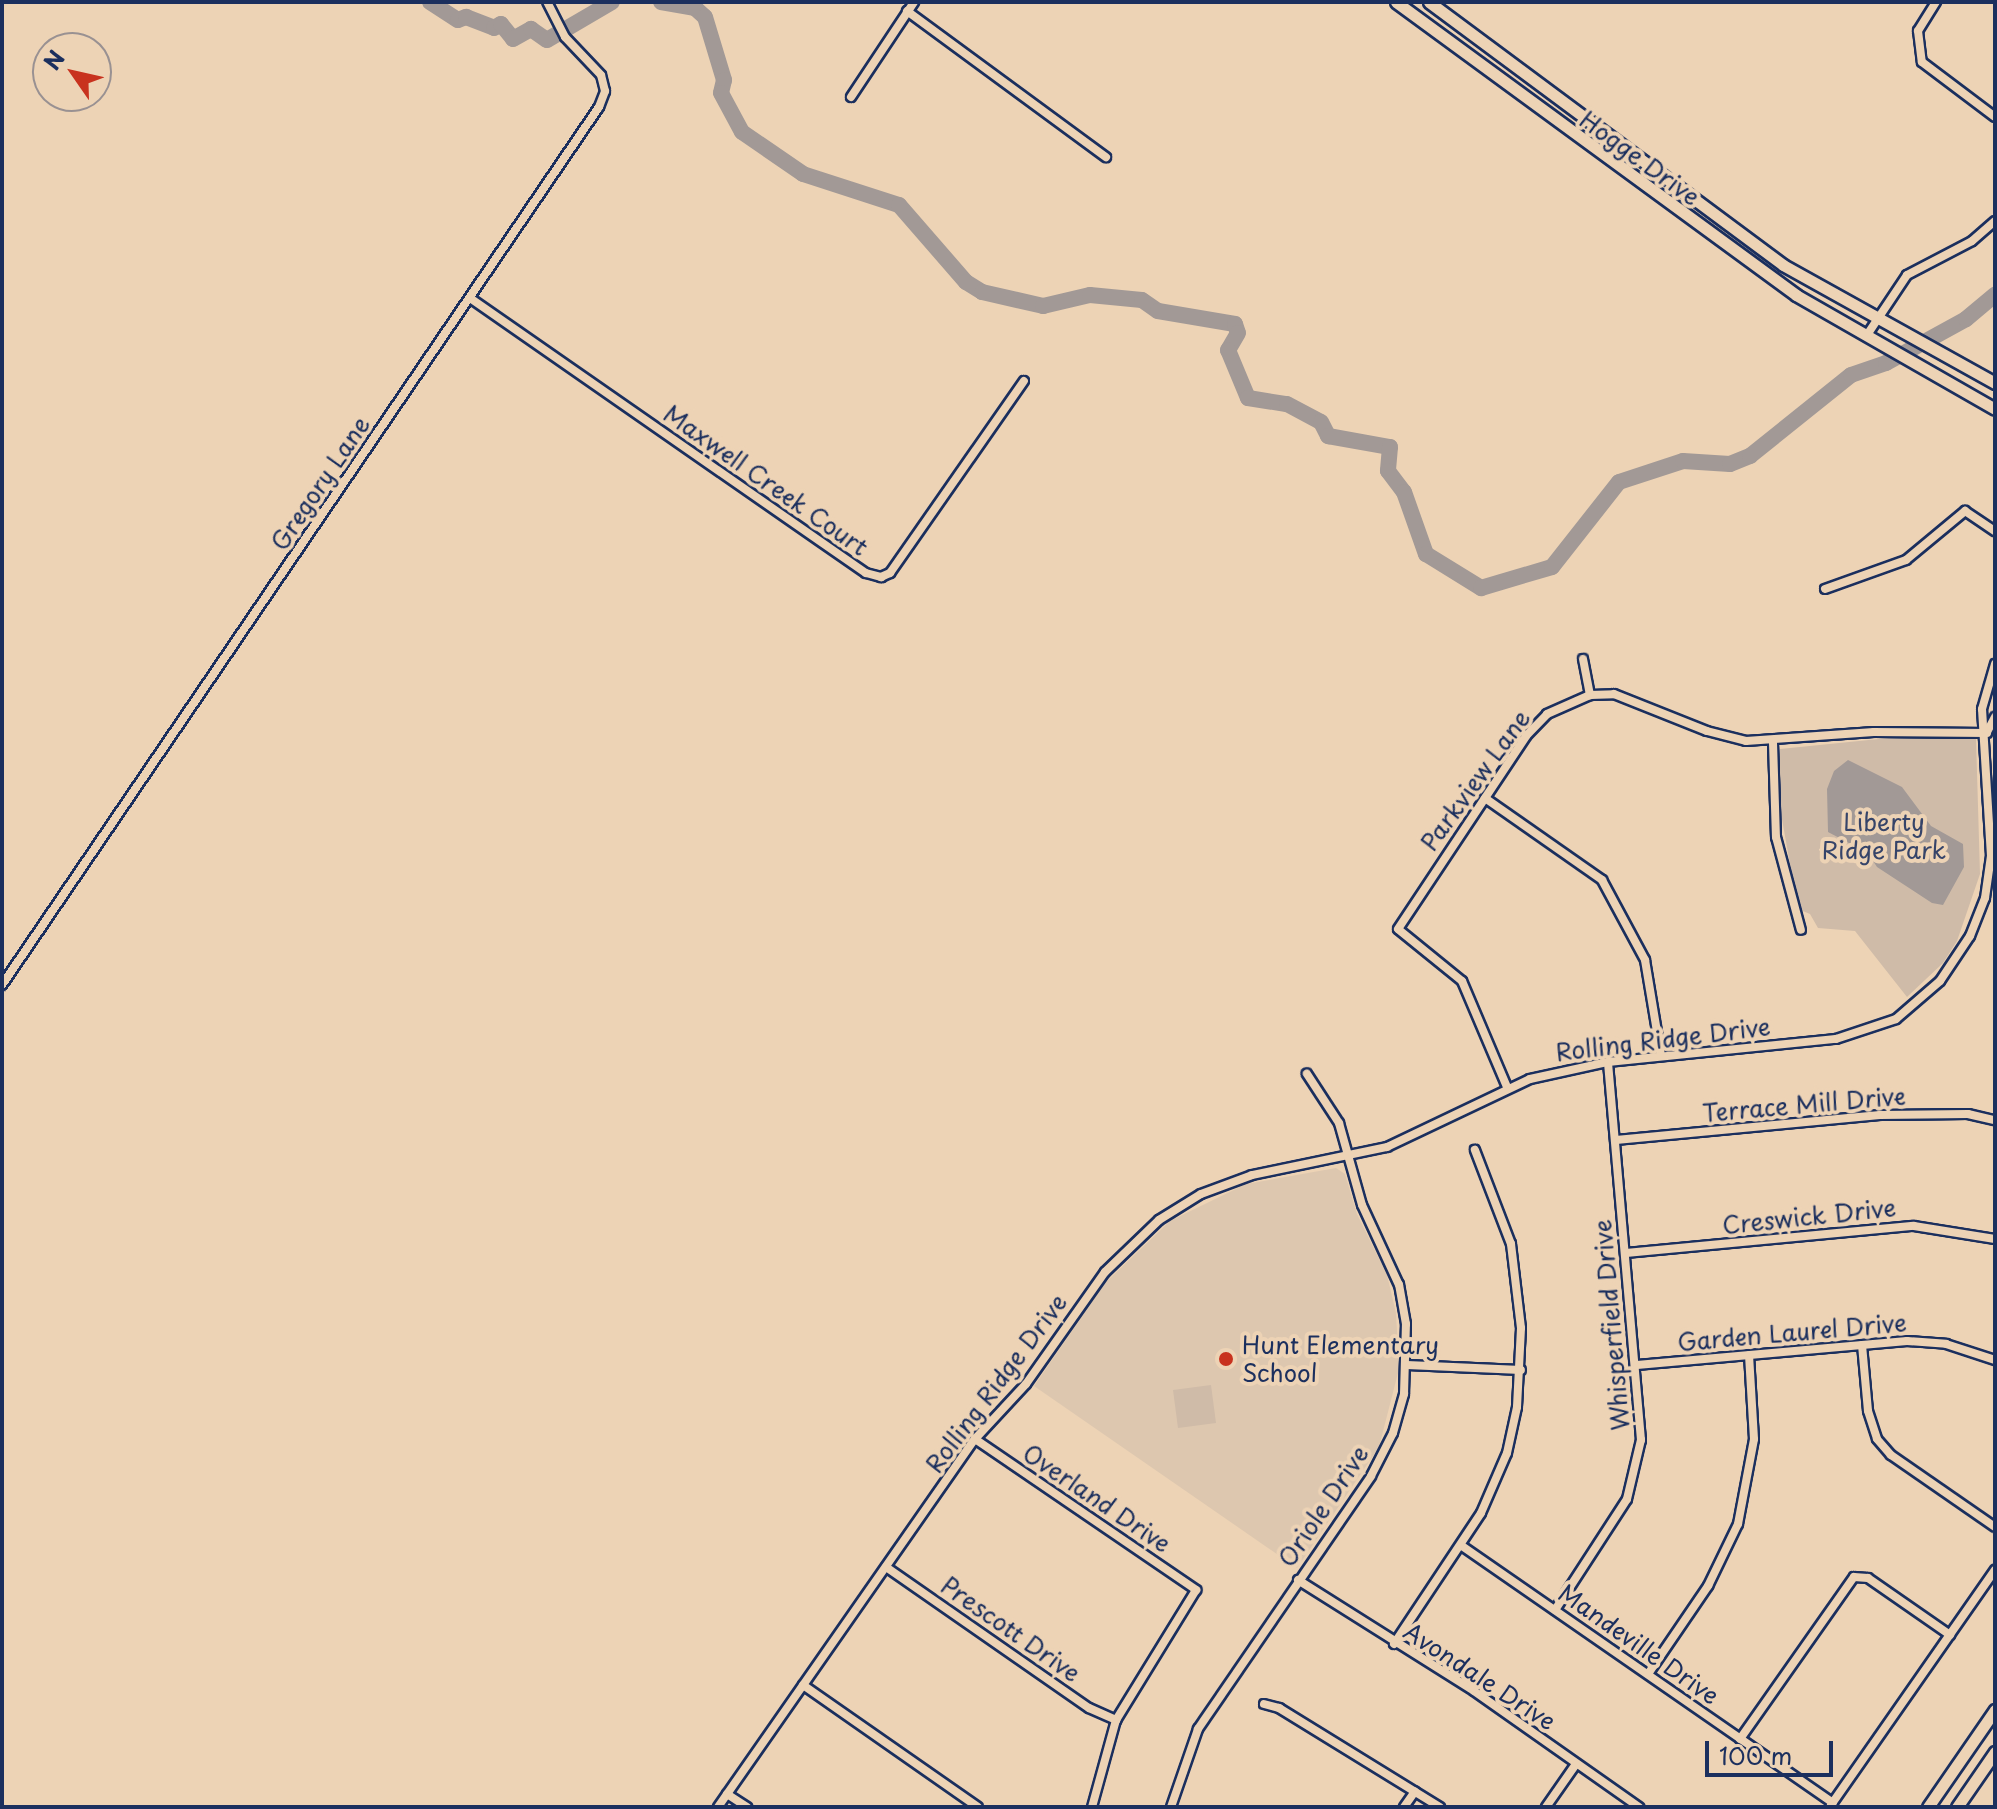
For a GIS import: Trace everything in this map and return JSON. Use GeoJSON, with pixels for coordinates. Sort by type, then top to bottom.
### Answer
{"type":"FeatureCollection","features":[{"type":"Feature","properties":{"kind":"main road","name":"Hogge Drive"},"geometry":{"type":"LineString","coordinates":[[1396,2],[1725,247],[1995,409]]}},
{"type":"Feature","properties":{"kind":"main road","name":"Hogge Drive"},"geometry":{"type":"LineString","coordinates":[[1429,2],[1783,265],[1995,383]]}},
{"type":"Feature","properties":{"kind":"main road"},"geometry":{"type":"LineString","coordinates":[[1529,102],[1541,87]]}},
{"type":"Feature","properties":{"kind":"main road"},"geometry":{"type":"LineString","coordinates":[[1928,1807],[1995,1710]]}},
{"type":"Feature","properties":{"kind":"main road"},"geometry":{"type":"LineString","coordinates":[[1957,1807],[1995,1752]]}},
{"type":"Feature","properties":{"kind":"main road"},"geometry":{"type":"LineString","coordinates":[[1959,1764],[1978,1777]]}},
{"type":"Feature","properties":{"kind":"street","name":"Gregory Lane"},"geometry":{"type":"LineString","coordinates":[[2,985],[604,96],[601,75],[565,36],[547,2]]}},
{"type":"Feature","properties":{"kind":"street"},"geometry":{"type":"LineString","coordinates":[[851,97],[914,2]]}},
{"type":"Feature","properties":{"kind":"street"},"geometry":{"type":"LineString","coordinates":[[1936,2],[1916,37],[1922,62],[1995,117]]}},
{"type":"Feature","properties":{"kind":"street"},"geometry":{"type":"LineString","coordinates":[[907,11],[1106,157]]}},
{"type":"Feature","properties":{"kind":"street"},"geometry":{"type":"LineString","coordinates":[[1873,338],[1877,318],[1907,275],[1972,241],[1995,221]]}},
{"type":"Feature","properties":{"kind":"street","name":"Maxwell Creek Court"},"geometry":{"type":"LineString","coordinates":[[470,298],[866,573],[881,577],[890,573],[1024,381]]}},
{"type":"Feature","properties":{"kind":"street"},"geometry":{"type":"LineString","coordinates":[[1825,589],[1906,560],[1965,511],[1995,531]]}},
{"type":"Feature","properties":{"kind":"street"},"geometry":{"type":"LineString","coordinates":[[1583,659],[1590,695]]}},
{"type":"Feature","properties":{"kind":"street","name":"Rolling Ridge Drive"},"geometry":{"type":"LineString","coordinates":[[718,1807],[975,1439],[1026,1384],[1105,1272],[1159,1220],[1201,1194],[1252,1175],[1348,1159],[1410,1138],[1507,1087],[1608,1062],[1836,1039],[1896,1019],[1940,981],[1970,936],[1985,898],[1993,856],[1987,733],[1982,709],[1995,664]]}},
{"type":"Feature","properties":{"kind":"street","name":"Parkview Lane"},"geometry":{"type":"LineString","coordinates":[[1507,1087],[1462,981],[1398,929],[1485,798],[1547,714],[1590,695],[1626,696],[1717,735],[1773,743],[1874,732],[1987,733]]}},
{"type":"Feature","properties":{"kind":"street","name":"Rolling Ridge Drive"},"geometry":{"type":"LineString","coordinates":[[1987,733],[1995,717]]}},
{"type":"Feature","properties":{"kind":"street"},"geometry":{"type":"LineString","coordinates":[[1773,743],[1776,837],[1801,930]]}},
{"type":"Feature","properties":{"kind":"street"},"geometry":{"type":"LineString","coordinates":[[1485,798],[1602,880],[1645,960],[1661,1056]]}},
{"type":"Feature","properties":{"kind":"street","name":"Whisperfield Drive"},"geometry":{"type":"LineString","coordinates":[[1555,1610],[1609,1532],[1631,1488],[1641,1428],[1608,1062]]}},
{"type":"Feature","properties":{"kind":"street","name":"Oriole Drive"},"geometry":{"type":"LineString","coordinates":[[1171,1807],[1198,1729],[1383,1455],[1399,1414],[1407,1365],[1399,1285],[1362,1205],[1333,1111],[1307,1074]]}},
{"type":"Feature","properties":{"kind":"street","name":"Terrace Mill Drive"},"geometry":{"type":"LineString","coordinates":[[1616,1140],[1880,1115],[1968,1114],[1995,1120]]}},
{"type":"Feature","properties":{"kind":"street"},"geometry":{"type":"LineString","coordinates":[[1394,1644],[1462,1546],[1507,1453],[1521,1370],[1511,1244],[1475,1150]]}},
{"type":"Feature","properties":{"kind":"street","name":"Creswick Drive"},"geometry":{"type":"LineString","coordinates":[[1626,1253],[1914,1226],[1995,1239]]}},
{"type":"Feature","properties":{"kind":"street","name":"Garden Laurel Drive"},"geometry":{"type":"LineString","coordinates":[[1637,1365],[1926,1341],[1995,1360]]}},
{"type":"Feature","properties":{"kind":"street"},"geometry":{"type":"LineString","coordinates":[[1862,1345],[1868,1411],[1877,1439],[1891,1455],[1995,1527]]}},
{"type":"Feature","properties":{"kind":"street"},"geometry":{"type":"LineString","coordinates":[[1648,1674],[1708,1586],[1738,1524],[1754,1439],[1749,1355]]}},
{"type":"Feature","properties":{"kind":"street"},"geometry":{"type":"LineString","coordinates":[[1407,1365],[1521,1370]]}},
{"type":"Feature","properties":{"kind":"street","name":"Overland Drive"},"geometry":{"type":"LineString","coordinates":[[975,1439],[1196,1590],[1116,1720]]}},
{"type":"Feature","properties":{"kind":"street","name":"Mandeville Drive"},"geometry":{"type":"LineString","coordinates":[[1462,1546],[1831,1805]]}},
{"type":"Feature","properties":{"kind":"street","name":"Prescott Drive"},"geometry":{"type":"LineString","coordinates":[[886,1567],[1089,1708],[1116,1720]]}},
{"type":"Feature","properties":{"kind":"street"},"geometry":{"type":"LineString","coordinates":[[1831,1805],[1995,1570]]}},
{"type":"Feature","properties":{"kind":"street"},"geometry":{"type":"LineString","coordinates":[[1740,1739],[1851,1580],[1858,1575],[1950,1635]]}},
{"type":"Feature","properties":{"kind":"street","name":"Avondale Drive"},"geometry":{"type":"LineString","coordinates":[[1298,1580],[1394,1644],[1474,1691],[1639,1807]]}},
{"type":"Feature","properties":{"kind":"street"},"geometry":{"type":"LineString","coordinates":[[803,1685],[978,1807]]}},
{"type":"Feature","properties":{"kind":"street"},"geometry":{"type":"LineString","coordinates":[[1264,1704],[1279,1708],[1440,1807]]}},
{"type":"Feature","properties":{"kind":"street"},"geometry":{"type":"LineString","coordinates":[[1092,1807],[1116,1720]]}},
{"type":"Feature","properties":{"kind":"street"},"geometry":{"type":"LineString","coordinates":[[1546,1807],[1576,1764]]}},
{"type":"Feature","properties":{"kind":"street"},"geometry":{"type":"LineString","coordinates":[[1404,1807],[1415,1791]]}},
{"type":"Feature","properties":{"kind":"street"},"geometry":{"type":"LineString","coordinates":[[727,1794],[747,1807]]}},
{"type":"Feature","properties":{"kind":"shaded area"},"geometry":{"type":"Polygon","coordinates":[[[1848,760],[1902,787],[1931,826],[1963,844],[1964,867],[1943,905],[1932,903],[1877,867],[1868,853],[1828,832],[1827,789],[1834,771],[1848,760]]]}},
{"type":"Feature","properties":{"kind":"shaded area","name":"Hunt Elementary School"},"geometry":{"type":"Polygon","coordinates":[[[1336,1168],[1345,1174],[1357,1214],[1387,1275],[1396,1313],[1399,1369],[1379,1447],[1297,1568],[1034,1386],[1106,1282],[1170,1221],[1246,1184],[1336,1168]]]}},
{"type":"Feature","properties":{"kind":"green space","name":"Liberty Ridge Park"},"geometry":{"type":"Polygon","coordinates":[[[1918,735],[1976,738],[1980,874],[1957,941],[1943,963],[1907,997],[1855,931],[1818,928],[1810,914],[1798,909],[1780,808],[1780,749],[1918,735]]]}},
{"type":"Feature","properties":{"kind":"green space"},"geometry":{"type":"Polygon","coordinates":[[[1211,1385],[1216,1423],[1178,1428],[1173,1390],[1211,1385]]]}},
{"type":"Feature","properties":{"kind":"waterway"},"geometry":{"type":"LineString","coordinates":[[430,2],[458,20],[466,17],[494,28],[501,24],[513,39],[531,29],[547,40],[612,2]]}},
{"type":"Feature","properties":{"kind":"waterway"},"geometry":{"type":"LineString","coordinates":[[661,2],[695,8],[705,17],[724,80],[721,93],[742,132],[803,174],[899,205],[966,282],[982,292],[1043,306],[1090,295],[1142,300],[1158,311],[1235,324],[1238,333],[1228,350],[1248,398],[1287,404],[1321,422],[1328,436],[1390,447],[1388,471],[1404,492],[1426,554],[1481,588],[1552,567],[1619,482],[1683,461],[1730,464],[1750,456],[1851,375],[1886,363],[1966,319],[1995,295]]}},
{"type":"Feature","properties":{"kind":"place","name":"Hunt Elementary School"},"geometry":{"type":"Point","coordinates":[1226,1359]}}]}
